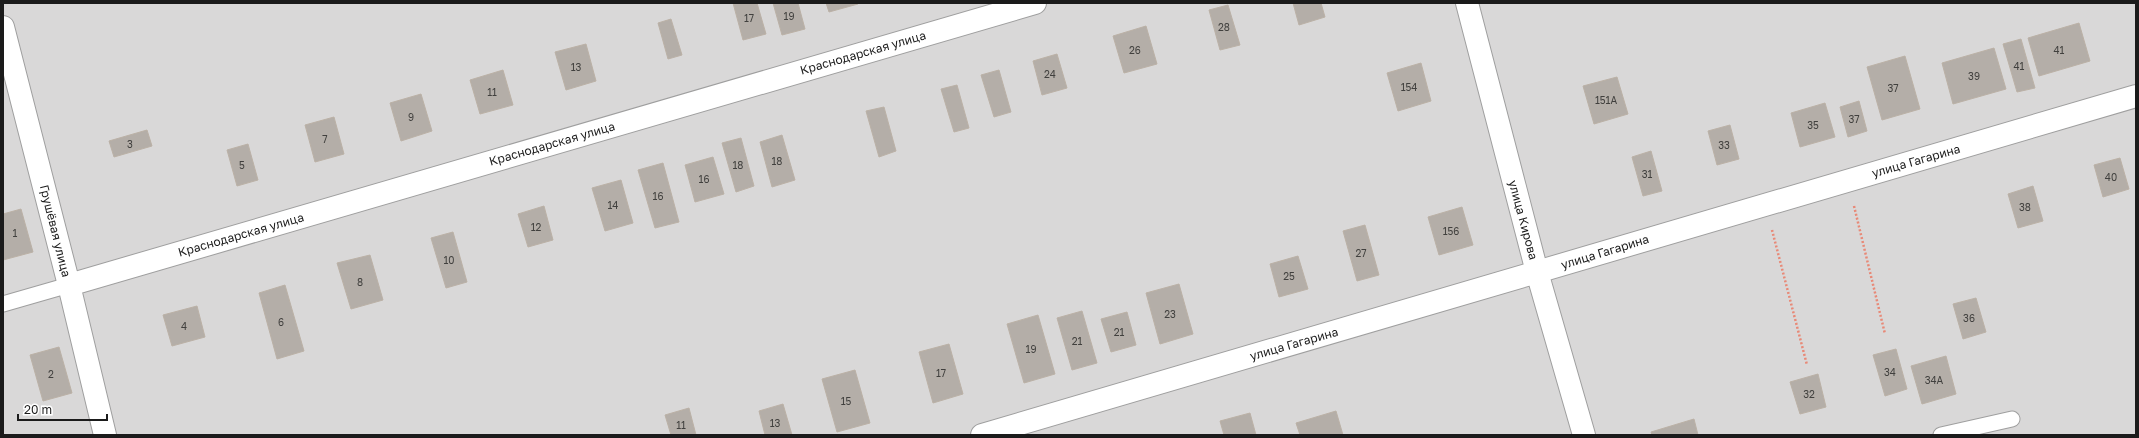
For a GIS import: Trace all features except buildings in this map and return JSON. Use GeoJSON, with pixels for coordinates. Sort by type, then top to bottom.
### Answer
{"type":"FeatureCollection","features":[{"type":"Feature","properties":{"kind":"street","name":"Краснодарская улица"},"geometry":{"type":"LineString","coordinates":[[69,285],[1035,3]]}},
{"type":"Feature","properties":{"kind":"street","name":"улица Кирова"},"geometry":{"type":"LineString","coordinates":[[1467,3],[1537,272],[1584,435]]}},
{"type":"Feature","properties":{"kind":"street","name":"Грушёвая улица"},"geometry":{"type":"LineString","coordinates":[[3,27],[69,285],[105,435]]}},
{"type":"Feature","properties":{"kind":"street","name":"улица Гагарина"},"geometry":{"type":"LineString","coordinates":[[982,435],[2136,96]]}},
{"type":"Feature","properties":{"kind":"lane"},"geometry":{"type":"LineString","coordinates":[[3,304],[69,285]]}},
{"type":"Feature","properties":{"kind":"lane"},"geometry":{"type":"LineString","coordinates":[[1941,435],[2012,419]]}},
{"type":"Feature","properties":{"kind":"path"},"geometry":{"type":"LineString","coordinates":[[1848,181],[1885,334]]}},
{"type":"Feature","properties":{"kind":"path"},"geometry":{"type":"LineString","coordinates":[[1766,205],[1807,365]]}},
{"type":"Feature","properties":{"kind":"shaded area"},"geometry":{"type":"Polygon","coordinates":[[[3,3],[2136,3],[2136,435],[3,435],[3,3]]]}}]}
